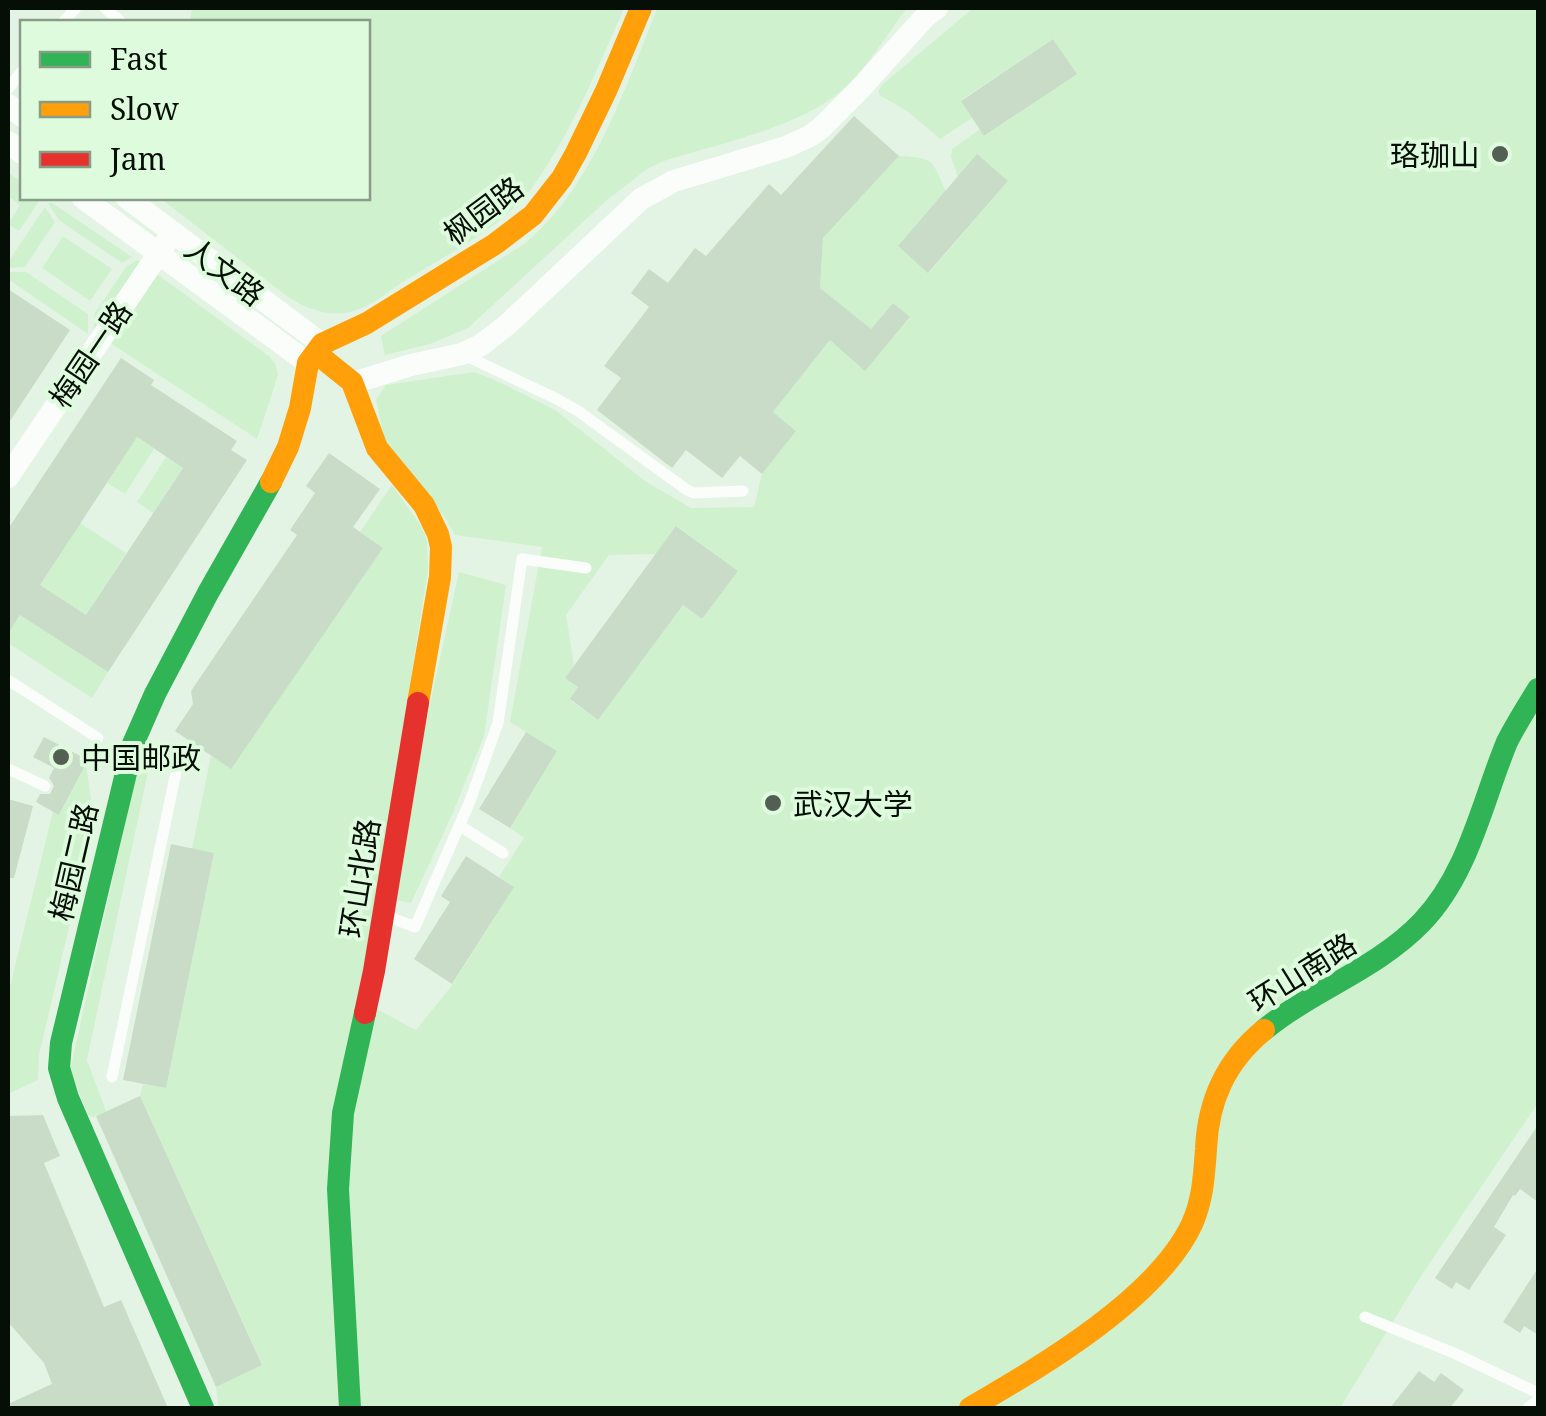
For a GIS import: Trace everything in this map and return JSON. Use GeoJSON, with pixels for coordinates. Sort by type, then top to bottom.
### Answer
{"type":"FeatureCollection","features":[{"type":"Feature","properties":{"kind":"street","name":"枫园路"},"geometry":{"type":"LineString","coordinates":[[315,353],[495,244],[533,216],[576,153],[641,8]]}},
{"type":"Feature","properties":{"kind":"street"},"geometry":{"type":"LineString","coordinates":[[86,200],[158,253],[315,353],[353,382],[462,354],[496,334],[641,199],[674,182],[786,147],[821,128],[929,10]]}},
{"type":"Feature","properties":{"kind":"street","name":"人文路"},"geometry":{"type":"LineString","coordinates":[[131,200],[315,353]]}},
{"type":"Feature","properties":{"kind":"street","name":"梅园一路"},"geometry":{"type":"LineString","coordinates":[[8,477],[173,232]]}},
{"type":"Feature","properties":{"kind":"street","name":"梅园二路"},"geometry":{"type":"LineString","coordinates":[[203,1408],[58,1068],[133,744],[199,610],[288,447],[315,353]]}},
{"type":"Feature","properties":{"kind":"street","name":"环山北路"},"geometry":{"type":"LineString","coordinates":[[350,1408],[338,1189],[342,1113],[374,971],[442,573],[442,546],[429,510],[373,442],[353,382]]}},
{"type":"Feature","properties":{"kind":"street","name":"环山南路"},"geometry":{"type":"LineString","coordinates":[[970,1408],[1054,1357],[1137,1292],[1167,1262],[1197,1215],[1204,1189],[1207,1118],[1216,1089],[1230,1064],[1264,1028],[1378,959],[1425,920],[1458,869],[1509,738],[1538,689]]}},
{"type":"Feature","properties":{"kind":"lane"},"geometry":{"type":"LineString","coordinates":[[462,354],[578,411],[687,490],[744,491]]}},
{"type":"Feature","properties":{"kind":"lane"},"geometry":{"type":"LineString","coordinates":[[384,916],[415,927],[460,826],[498,724],[522,559],[586,568]]}},
{"type":"Feature","properties":{"kind":"lane"},"geometry":{"type":"LineString","coordinates":[[8,680],[98,738]]}},
{"type":"Feature","properties":{"kind":"lane"},"geometry":{"type":"LineString","coordinates":[[112,1077],[180,758],[133,744]]}},
{"type":"Feature","properties":{"kind":"lane"},"geometry":{"type":"LineString","coordinates":[[8,769],[45,786]]}},
{"type":"Feature","properties":{"kind":"lane"},"geometry":{"type":"LineString","coordinates":[[460,826],[503,853]]}},
{"type":"Feature","properties":{"kind":"lane"},"geometry":{"type":"LineString","coordinates":[[1365,1317],[1454,1353],[1538,1396],[1528,1408]]}},
{"type":"Feature","properties":{"kind":"green space"},"geometry":{"type":"Polygon","coordinates":[[[192,8],[624,8],[572,121],[548,165],[522,200],[475,238],[372,303],[341,313],[314,310],[288,297],[163,200],[370,200],[370,20],[190,20],[192,8]]]}},
{"type":"Feature","properties":{"kind":"green space"},"geometry":{"type":"Polygon","coordinates":[[[657,8],[907,8],[863,68],[832,98],[795,119],[647,169],[606,201],[468,328],[430,344],[385,355],[381,336],[524,244],[569,195],[604,135],[657,8]]]}},
{"type":"Feature","properties":{"kind":"green space","name":"武汉大学"},"geometry":{"type":"Polygon","coordinates":[[[973,8],[1538,8],[1538,1103],[1421,1276],[1340,1408],[219,1408],[216,1387],[262,1364],[140,1096],[143,1084],[166,1088],[214,854],[192,849],[211,756],[231,768],[383,548],[360,532],[392,485],[427,540],[428,570],[360,1000],[416,1030],[453,984],[514,887],[499,877],[524,838],[510,828],[557,751],[510,722],[542,547],[455,535],[385,443],[376,399],[386,385],[474,372],[555,410],[645,481],[691,508],[754,507],[762,474],[796,431],[773,412],[851,314],[820,288],[823,238],[899,156],[926,160],[934,166],[946,191],[898,246],[929,273],[1008,181],[977,155],[958,177],[952,149],[980,129],[985,136],[1076,74],[1053,39],[961,100],[972,118],[940,139],[907,111],[881,96],[878,92],[973,8]],[[893,303],[848,355],[865,370],[910,318],[893,303]],[[677,526],[656,554],[609,555],[566,615],[574,665],[566,677],[578,687],[570,700],[598,720],[683,605],[702,619],[738,571],[677,526]]]}},
{"type":"Feature","properties":{"kind":"green space"},"geometry":{"type":"Polygon","coordinates":[[[8,172],[20,181],[20,200],[40,200],[19,231],[8,224],[20,205],[8,196],[8,172]]]}},
{"type":"Feature","properties":{"kind":"green space"},"geometry":{"type":"Polygon","coordinates":[[[48,203],[132,257],[122,263],[59,220],[48,203]]]}},
{"type":"Feature","properties":{"kind":"green space"},"geometry":{"type":"Polygon","coordinates":[[[45,207],[55,222],[25,267],[8,268],[8,262],[45,207]]]}},
{"type":"Feature","properties":{"kind":"green space"},"geometry":{"type":"Polygon","coordinates":[[[63,236],[112,269],[90,301],[42,268],[63,236]]]}},
{"type":"Feature","properties":{"kind":"green space"},"geometry":{"type":"Polygon","coordinates":[[[137,260],[142,263],[93,337],[95,313],[126,267],[137,260]]]}},
{"type":"Feature","properties":{"kind":"green space"},"geometry":{"type":"Polygon","coordinates":[[[153,271],[276,365],[278,375],[257,439],[107,341],[153,271]]]}},
{"type":"Feature","properties":{"kind":"green space"},"geometry":{"type":"Polygon","coordinates":[[[8,272],[26,272],[88,314],[88,334],[8,279],[8,272]]]}},
{"type":"Feature","properties":{"kind":"green space"},"geometry":{"type":"Polygon","coordinates":[[[137,437],[154,449],[125,494],[107,483],[137,437]]]}},
{"type":"Feature","properties":{"kind":"green space"},"geometry":{"type":"Polygon","coordinates":[[[166,457],[183,468],[153,513],[137,502],[166,457]]]}},
{"type":"Feature","properties":{"kind":"green space"},"geometry":{"type":"Polygon","coordinates":[[[80,523],[126,553],[86,615],[40,585],[80,523]]]}},
{"type":"Feature","properties":{"kind":"green space"},"geometry":{"type":"Polygon","coordinates":[[[459,572],[506,585],[484,736],[411,903],[396,900],[423,736],[459,572]]]}},
{"type":"Feature","properties":{"kind":"green space"},"geometry":{"type":"Polygon","coordinates":[[[20,615],[108,672],[92,698],[8,643],[8,634],[20,615]]]}},
{"type":"Feature","properties":{"kind":"green space"},"geometry":{"type":"Polygon","coordinates":[[[86,764],[94,821],[39,1055],[38,1080],[8,1094],[8,995],[53,811],[60,814],[86,764]]]}},
{"type":"Feature","properties":{"kind":"green space"},"geometry":{"type":"Polygon","coordinates":[[[141,767],[148,772],[87,1060],[106,1111],[93,1117],[88,1115],[70,1070],[137,770],[141,767]]]}},
{"type":"Feature","properties":{"kind":"building"},"geometry":{"type":"Polygon","coordinates":[[[1053,39],[1077,74],[984,136],[961,101],[1053,39]]]}},
{"type":"Feature","properties":{"kind":"building"},"geometry":{"type":"Polygon","coordinates":[[[854,116],[899,156],[823,238],[820,288],[871,329],[893,303],[910,317],[865,371],[830,340],[773,412],[796,431],[762,474],[740,456],[722,478],[686,450],[672,468],[597,410],[621,378],[604,366],[649,307],[631,293],[649,269],[668,283],[695,248],[706,256],[769,184],[781,195],[854,116]]]}},
{"type":"Feature","properties":{"kind":"building"},"geometry":{"type":"Polygon","coordinates":[[[977,154],[1008,181],[928,273],[898,246],[977,154]]]}},
{"type":"Feature","properties":{"kind":"building"},"geometry":{"type":"Polygon","coordinates":[[[8,289],[70,330],[8,424],[8,289]]]}},
{"type":"Feature","properties":{"kind":"building"},"geometry":{"type":"Polygon","coordinates":[[[121,358],[154,380],[151,385],[237,441],[231,450],[247,460],[108,672],[20,615],[8,634],[8,529],[121,358]],[[137,437],[40,585],[86,615],[183,468],[137,437]]]}},
{"type":"Feature","properties":{"kind":"building"},"geometry":{"type":"Polygon","coordinates":[[[329,453],[380,489],[353,527],[383,548],[231,769],[175,731],[193,704],[191,691],[297,535],[290,530],[315,493],[306,486],[329,453]]]}},
{"type":"Feature","properties":{"kind":"building"},"geometry":{"type":"Polygon","coordinates":[[[676,526],[738,571],[702,619],[683,605],[598,720],[570,699],[578,687],[565,678],[676,526]]]}},
{"type":"Feature","properties":{"kind":"building"},"geometry":{"type":"Polygon","coordinates":[[[526,732],[557,751],[510,828],[479,809],[526,732]]]}},
{"type":"Feature","properties":{"kind":"building"},"geometry":{"type":"Polygon","coordinates":[[[44,737],[88,760],[59,815],[36,802],[40,794],[50,794],[54,786],[49,778],[54,768],[33,757],[44,737]]]}},
{"type":"Feature","properties":{"kind":"building"},"geometry":{"type":"Polygon","coordinates":[[[8,799],[33,806],[14,878],[8,878],[8,799]]]}},
{"type":"Feature","properties":{"kind":"building"},"geometry":{"type":"Polygon","coordinates":[[[171,844],[214,853],[166,1088],[123,1080],[171,844]]]}},
{"type":"Feature","properties":{"kind":"building"},"geometry":{"type":"Polygon","coordinates":[[[466,856],[514,887],[452,984],[414,959],[450,902],[441,896],[466,856]]]}},
{"type":"Feature","properties":{"kind":"building"},"geometry":{"type":"Polygon","coordinates":[[[140,1096],[262,1365],[216,1387],[96,1116],[140,1096]]]}},
{"type":"Feature","properties":{"kind":"building"},"geometry":{"type":"Polygon","coordinates":[[[43,1115],[60,1156],[44,1163],[104,1307],[121,1300],[168,1408],[8,1408],[8,1404],[52,1384],[44,1363],[8,1322],[8,1116],[43,1115]]]}},
{"type":"Feature","properties":{"kind":"building"},"geometry":{"type":"Polygon","coordinates":[[[1538,1125],[1538,1202],[1520,1189],[1513,1195],[1494,1227],[1506,1235],[1469,1290],[1456,1282],[1452,1289],[1435,1278],[1538,1125]]]}},
{"type":"Feature","properties":{"kind":"building"},"geometry":{"type":"Polygon","coordinates":[[[1538,1268],[1538,1335],[1524,1326],[1520,1333],[1503,1322],[1538,1268]]]}},
{"type":"Feature","properties":{"kind":"building"},"geometry":{"type":"Polygon","coordinates":[[[1419,1371],[1434,1382],[1441,1373],[1464,1390],[1450,1408],[1390,1408],[1419,1371]]]}},
{"type":"Feature","properties":{"kind":"traffic: fast"},"geometry":{"type":"LineString","coordinates":[[203,1408],[68,1098],[59,1068],[61,1043],[133,744],[208,593],[271,482]]}},
{"type":"Feature","properties":{"kind":"traffic: fast"},"geometry":{"type":"LineString","coordinates":[[1264,1030],[1385,953],[1438,903],[1473,836],[1507,742],[1538,689]]}},
{"type":"Feature","properties":{"kind":"traffic: fast"},"geometry":{"type":"LineString","coordinates":[[350,1408],[338,1189],[343,1113],[365,1013]]}},
{"type":"Feature","properties":{"kind":"traffic: slow"},"geometry":{"type":"LineString","coordinates":[[271,482],[288,447],[308,363],[322,344],[367,323],[495,244],[533,215],[576,153],[641,8]]}},
{"type":"Feature","properties":{"kind":"traffic: slow"},"geometry":{"type":"LineString","coordinates":[[316,353],[352,382],[377,448],[424,505],[438,534],[440,577],[418,703]]}},
{"type":"Feature","properties":{"kind":"traffic: slow"},"geometry":{"type":"LineString","coordinates":[[970,1408],[1094,1329],[1152,1279],[1175,1252],[1199,1206],[1215,1098],[1229,1068],[1264,1030]]}},
{"type":"Feature","properties":{"kind":"traffic: jam"},"geometry":{"type":"LineString","coordinates":[[365,1013],[418,703]]}},
{"type":"Feature","properties":{"kind":"place","name":"珞珈山"},"geometry":{"type":"Point","coordinates":[1500,154]}},
{"type":"Feature","properties":{"kind":"place","name":"中国邮政"},"geometry":{"type":"Point","coordinates":[61,757]}},
{"type":"Feature","properties":{"kind":"place","name":"武汉大学"},"geometry":{"type":"Point","coordinates":[773,803]}}]}
